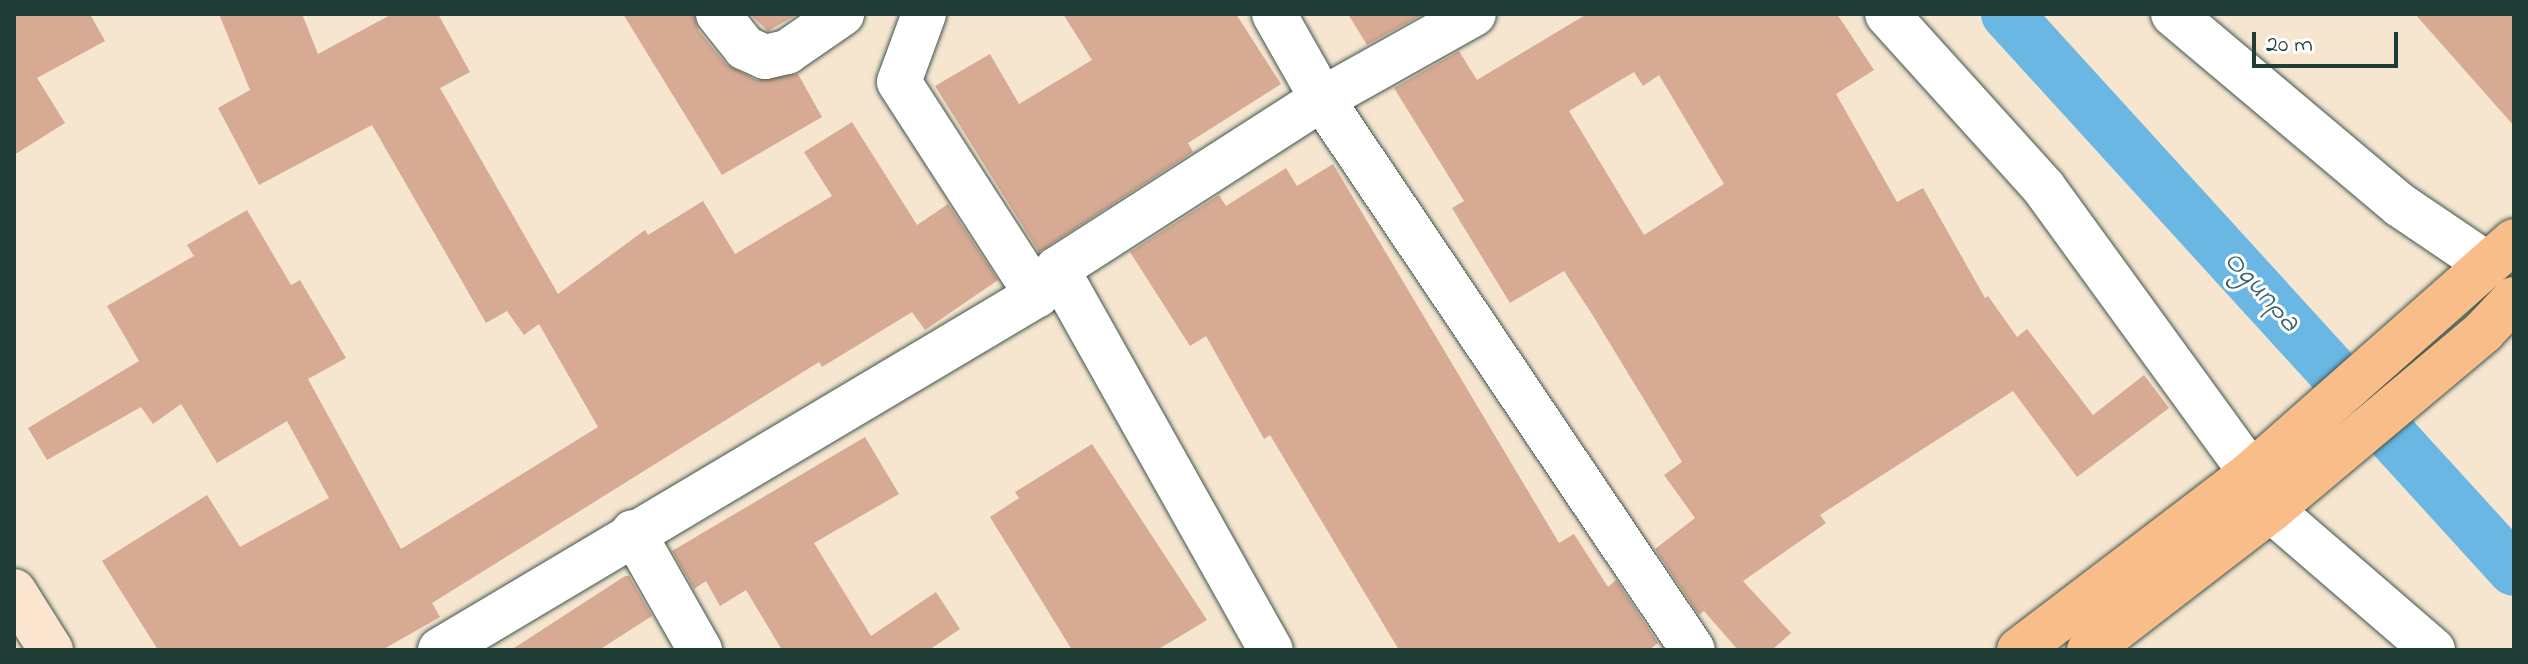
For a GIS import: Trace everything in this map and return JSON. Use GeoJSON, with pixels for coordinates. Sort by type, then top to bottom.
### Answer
{"type":"FeatureCollection","features":[{"type":"Feature","properties":{"kind":"highway"},"geometry":{"type":"LineString","coordinates":[[2092,648],[2261,492],[2287,439],[2489,264]]}},
{"type":"Feature","properties":{"kind":"highway"},"geometry":{"type":"LineString","coordinates":[[1997,650],[2261,492],[2305,479],[2506,310]]}},
{"type":"Feature","properties":{"kind":"highway"},"geometry":{"type":"LineString","coordinates":[[2019,650],[2068,609]]}},
{"type":"Feature","properties":{"kind":"main road"},"geometry":{"type":"LineString","coordinates":[[14,591],[51,650]]}},
{"type":"Feature","properties":{"kind":"street"},"geometry":{"type":"LineString","coordinates":[[718,14],[745,48],[765,57],[787,52],[842,14]]}},
{"type":"Feature","properties":{"kind":"street"},"geometry":{"type":"LineString","coordinates":[[924,14],[899,82],[1047,282],[1271,650]]}},
{"type":"Feature","properties":{"kind":"street"},"geometry":{"type":"LineString","coordinates":[[1274,14],[1322,99],[1693,650]]}},
{"type":"Feature","properties":{"kind":"street"},"geometry":{"type":"LineString","coordinates":[[440,650],[1047,282],[1322,99],[1474,14]]}},
{"type":"Feature","properties":{"kind":"street"},"geometry":{"type":"LineString","coordinates":[[1887,14],[2044,188],[2261,492],[2433,650]]}},
{"type":"Feature","properties":{"kind":"street"},"geometry":{"type":"LineString","coordinates":[[2173,14],[2400,205],[2489,264]]}},
{"type":"Feature","properties":{"kind":"street"},"geometry":{"type":"LineString","coordinates":[[633,532],[700,650]]}},
{"type":"Feature","properties":{"kind":"building"},"geometry":{"type":"Polygon","coordinates":[[[14,14],[90,14],[105,41],[37,78],[65,123],[14,155],[14,14]]]}},
{"type":"Feature","properties":{"kind":"building"},"geometry":{"type":"Polygon","coordinates":[[[219,14],[302,14],[318,54],[392,14],[438,14],[470,72],[440,88],[558,294],[645,230],[648,235],[703,201],[735,254],[832,196],[804,152],[852,122],[917,225],[948,204],[998,280],[925,330],[912,312],[822,367],[819,362],[432,603],[440,617],[382,650],[158,650],[102,561],[207,495],[240,547],[329,498],[287,421],[217,463],[181,404],[153,424],[141,407],[47,460],[28,428],[139,361],[107,306],[194,256],[187,245],[247,210],[291,285],[300,280],[346,358],[308,379],[401,549],[598,427],[539,324],[524,335],[507,311],[486,323],[372,125],[259,185],[218,108],[250,90],[219,14]]]}},
{"type":"Feature","properties":{"kind":"building"},"geometry":{"type":"Polygon","coordinates":[[[623,14],[694,14],[698,30],[726,64],[756,80],[798,74],[822,117],[722,175],[623,14]]]}},
{"type":"Feature","properties":{"kind":"building"},"geometry":{"type":"Polygon","coordinates":[[[750,14],[798,14],[768,31],[750,14]]]}},
{"type":"Feature","properties":{"kind":"building"},"geometry":{"type":"Polygon","coordinates":[[[1063,14],[1236,14],[1281,84],[1188,143],[1193,152],[1039,252],[935,86],[990,54],[1019,104],[1092,60],[1063,14]]]}},
{"type":"Feature","properties":{"kind":"building"},"geometry":{"type":"Polygon","coordinates":[[[1348,14],[1423,14],[1367,45],[1348,14]]]}},
{"type":"Feature","properties":{"kind":"building"},"geometry":{"type":"Polygon","coordinates":[[[1587,14],[1837,14],[1874,70],[1836,94],[1897,202],[1923,188],[1985,298],[1988,296],[2017,337],[2027,329],[2093,415],[2144,375],[2169,408],[2077,477],[2013,391],[1820,515],[1826,523],[1743,581],[1791,633],[1772,650],[1738,650],[1704,611],[1699,615],[1655,549],[1695,518],[1664,475],[1682,462],[1595,319],[1564,271],[1510,303],[1452,208],[1464,201],[1394,88],[1459,51],[1477,80],[1587,14]],[[1634,72],[1569,111],[1644,235],[1724,184],[1659,75],[1643,86],[1634,72]]]}},
{"type":"Feature","properties":{"kind":"building"},"geometry":{"type":"Polygon","coordinates":[[[2415,14],[2514,14],[2514,126],[2415,14]]]}},
{"type":"Feature","properties":{"kind":"building"},"geometry":{"type":"Polygon","coordinates":[[[1333,164],[1559,543],[1574,534],[1608,587],[1616,580],[1658,643],[1649,650],[1399,650],[1270,435],[1264,439],[1206,336],[1190,346],[1130,252],[1219,195],[1226,206],[1286,168],[1297,186],[1333,164]]]}},
{"type":"Feature","properties":{"kind":"building"},"geometry":{"type":"Polygon","coordinates":[[[865,437],[899,494],[814,543],[871,636],[936,592],[960,629],[929,650],[782,650],[746,590],[720,606],[706,581],[694,589],[672,551],[865,437]]]}},
{"type":"Feature","properties":{"kind":"building"},"geometry":{"type":"Polygon","coordinates":[[[1092,444],[1207,620],[1157,650],[1072,650],[990,517],[1019,498],[1015,492],[1092,444]]]}},
{"type":"Feature","properties":{"kind":"building"},"geometry":{"type":"Polygon","coordinates":[[[629,576],[652,616],[599,650],[511,650],[629,576]]]}},
{"type":"Feature","properties":{"kind":"waterway","name":"Ogunpa"},"geometry":{"type":"LineString","coordinates":[[2007,14],[2514,570]]}}]}
